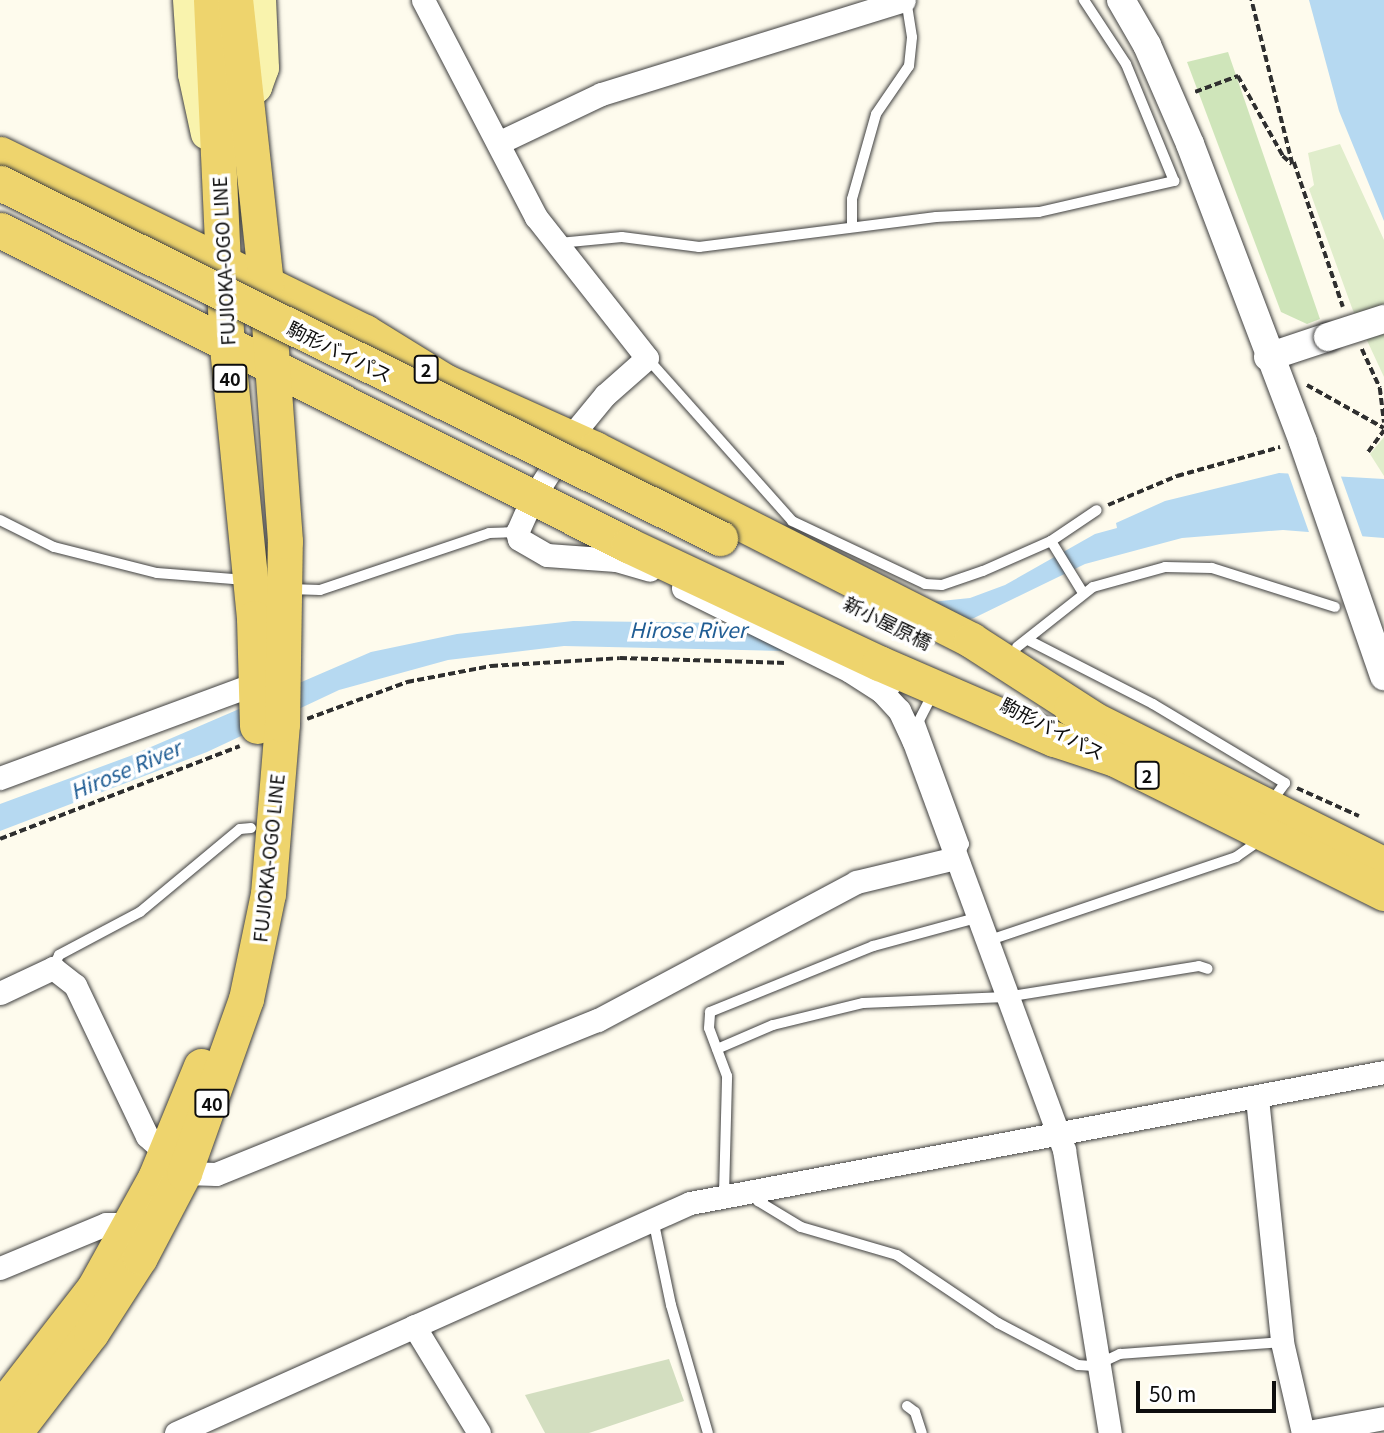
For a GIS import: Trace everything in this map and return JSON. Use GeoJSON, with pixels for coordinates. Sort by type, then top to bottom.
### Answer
{"type":"FeatureCollection","features":[{"type":"Feature","properties":{"kind":"main road"},"geometry":{"type":"LineString","coordinates":[[188,0],[194,74],[218,176]]}},
{"type":"Feature","properties":{"kind":"main road","name":"FUJIOKA-OGO LINE"},"geometry":{"type":"LineString","coordinates":[[211,0],[227,347],[248,580],[265,684]]}},
{"type":"Feature","properties":{"kind":"main road","name":"FUJIOKA-OGO LINE"},"geometry":{"type":"LineString","coordinates":[[235,0],[279,426],[286,589],[265,684]]}},
{"type":"Feature","properties":{"kind":"main road"},"geometry":{"type":"LineString","coordinates":[[244,97],[256,87],[263,68],[260,0]]}},
{"type":"Feature","properties":{"kind":"main road","name":"2"},"geometry":{"type":"LineString","coordinates":[[0,154],[365,332],[446,382],[571,439],[827,591]]}},
{"type":"Feature","properties":{"kind":"main road","name":"駒形バイパス"},"geometry":{"type":"LineString","coordinates":[[0,183],[715,547]]}},
{"type":"Feature","properties":{"kind":"main road","name":"駒形バイパス"},"geometry":{"type":"LineString","coordinates":[[0,206],[715,547],[827,591]]}},
{"type":"Feature","properties":{"kind":"main road","name":"2"},"geometry":{"type":"LineString","coordinates":[[0,230],[721,597],[884,671]]}},
{"type":"Feature","properties":{"kind":"main road"},"geometry":{"type":"LineString","coordinates":[[279,426],[297,407],[334,400]]}},
{"type":"Feature","properties":{"kind":"main road","name":"新小屋原橋"},"geometry":{"type":"LineString","coordinates":[[827,591],[958,645]]}},
{"type":"Feature","properties":{"kind":"main road","name":"新小屋原橋"},"geometry":{"type":"LineString","coordinates":[[827,591],[884,671]]}},
{"type":"Feature","properties":{"kind":"main road","name":"駒形バイパス"},"geometry":{"type":"LineString","coordinates":[[958,645],[1092,718],[1384,864]]}},
{"type":"Feature","properties":{"kind":"main road","name":"駒形バイパス"},"geometry":{"type":"LineString","coordinates":[[884,671],[1115,759],[1384,893]]}},
{"type":"Feature","properties":{"kind":"main road","name":"40"},"geometry":{"type":"LineString","coordinates":[[265,684],[269,731]]}},
{"type":"Feature","properties":{"kind":"main road","name":"FUJIOKA-OGO LINE"},"geometry":{"type":"LineString","coordinates":[[14,1433],[91,1334],[140,1258],[175,1163],[224,993],[239,930],[251,828],[269,731]]}},
{"type":"Feature","properties":{"kind":"main road","name":"FUJIOKA-OGO LINE"},"geometry":{"type":"LineString","coordinates":[[0,1409],[69,1324],[130,1224],[175,1163],[226,1066],[260,945],[275,827],[269,731]]}},
{"type":"Feature","properties":{"kind":"street"},"geometry":{"type":"LineString","coordinates":[[424,0],[536,217],[648,358],[606,395],[571,439],[532,499],[517,532],[536,551],[632,563],[721,597]]}},
{"type":"Feature","properties":{"kind":"street"},"geometry":{"type":"LineString","coordinates":[[498,143],[601,94],[905,0]]}},
{"type":"Feature","properties":{"kind":"street"},"geometry":{"type":"LineString","coordinates":[[1122,0],[1147,45],[1191,144],[1268,357],[1293,444],[1351,581],[1384,676]]}},
{"type":"Feature","properties":{"kind":"street"},"geometry":{"type":"LineString","coordinates":[[1268,357],[1384,319]]}},
{"type":"Feature","properties":{"kind":"street"},"geometry":{"type":"LineString","coordinates":[[884,671],[914,742],[976,919],[1059,1135],[1111,1433]]}},
{"type":"Feature","properties":{"kind":"street"},"geometry":{"type":"LineString","coordinates":[[0,778],[265,684]]}},
{"type":"Feature","properties":{"kind":"street"},"geometry":{"type":"LineString","coordinates":[[0,993],[53,968],[75,985],[147,1136],[175,1163],[216,1174],[598,1020],[856,882],[955,858]]}},
{"type":"Feature","properties":{"kind":"street"},"geometry":{"type":"LineString","coordinates":[[176,1433],[653,1217],[724,1194],[1059,1135],[1384,1072]]}},
{"type":"Feature","properties":{"kind":"street"},"geometry":{"type":"LineString","coordinates":[[1257,1098],[1282,1342],[1303,1433],[1384,1418]]}},
{"type":"Feature","properties":{"kind":"street"},"geometry":{"type":"LineString","coordinates":[[0,1268],[106,1224],[130,1224]]}},
{"type":"Feature","properties":{"kind":"street"},"geometry":{"type":"LineString","coordinates":[[414,1326],[478,1433]]}},
{"type":"Feature","properties":{"kind":"lane"},"geometry":{"type":"LineString","coordinates":[[852,226],[852,199],[876,114],[909,66],[912,37],[905,0]]}},
{"type":"Feature","properties":{"kind":"lane"},"geometry":{"type":"LineString","coordinates":[[559,243],[622,237],[699,247],[852,226],[1039,212],[1174,181],[1126,64],[1084,0]]}},
{"type":"Feature","properties":{"kind":"lane"},"geometry":{"type":"LineString","coordinates":[[648,358],[792,521],[925,584],[963,579],[1053,544],[1097,510]]}},
{"type":"Feature","properties":{"kind":"lane"},"geometry":{"type":"LineString","coordinates":[[0,520],[54,547],[157,573],[248,580],[286,589],[320,590],[489,533],[517,532]]}},
{"type":"Feature","properties":{"kind":"lane"},"geometry":{"type":"LineString","coordinates":[[1053,544],[1080,589]]}},
{"type":"Feature","properties":{"kind":"lane"},"geometry":{"type":"LineString","coordinates":[[1017,647],[1030,641],[1080,589],[1165,567],[1188,566],[1229,572],[1335,607]]}},
{"type":"Feature","properties":{"kind":"lane"},"geometry":{"type":"LineString","coordinates":[[1030,641],[1038,649],[1153,704],[1285,783],[1277,794]]}},
{"type":"Feature","properties":{"kind":"lane"},"geometry":{"type":"LineString","coordinates":[[928,703],[919,721],[964,844],[964,851],[955,858]]}},
{"type":"Feature","properties":{"kind":"lane"},"geometry":{"type":"LineString","coordinates":[[53,968],[59,955],[139,912],[240,830],[251,828]]}},
{"type":"Feature","properties":{"kind":"lane"},"geometry":{"type":"LineString","coordinates":[[985,942],[1236,857],[1256,843]]}},
{"type":"Feature","properties":{"kind":"lane"},"geometry":{"type":"LineString","coordinates":[[724,1194],[727,1076],[707,1019],[710,1012],[873,946],[976,919]]}},
{"type":"Feature","properties":{"kind":"lane"},"geometry":{"type":"LineString","coordinates":[[717,1049],[773,1025],[863,1003],[1006,997],[1199,966],[1208,969]]}},
{"type":"Feature","properties":{"kind":"lane"},"geometry":{"type":"LineString","coordinates":[[750,1189],[758,1201],[802,1227],[897,1255],[1054,1356],[1089,1367],[1120,1354],[1282,1342]]}},
{"type":"Feature","properties":{"kind":"lane"},"geometry":{"type":"LineString","coordinates":[[653,1217],[671,1305],[708,1433]]}},
{"type":"Feature","properties":{"kind":"lane"},"geometry":{"type":"LineString","coordinates":[[907,1406],[915,1412],[922,1433]]}},
{"type":"Feature","properties":{"kind":"path"},"geometry":{"type":"LineString","coordinates":[[1251,0],[1293,160],[1345,311]]}},
{"type":"Feature","properties":{"kind":"path"},"geometry":{"type":"LineString","coordinates":[[1195,92],[1238,76],[1283,156],[1289,164],[1293,160]]}},
{"type":"Feature","properties":{"kind":"path"},"geometry":{"type":"LineString","coordinates":[[1359,344],[1380,388],[1384,427],[1368,452]]}},
{"type":"Feature","properties":{"kind":"path"},"geometry":{"type":"LineString","coordinates":[[1301,384],[1317,388],[1384,427]]}},
{"type":"Feature","properties":{"kind":"path"},"geometry":{"type":"LineString","coordinates":[[1097,510],[1177,476],[1293,444]]}},
{"type":"Feature","properties":{"kind":"path"},"geometry":{"type":"LineString","coordinates":[[0,839],[269,731],[407,682],[481,667],[620,658],[790,663]]}},
{"type":"Feature","properties":{"kind":"path"},"geometry":{"type":"LineString","coordinates":[[1285,783],[1359,816]]}},
{"type":"Feature","properties":{"kind":"green space"},"geometry":{"type":"Polygon","coordinates":[[[1228,52],[1320,319],[1307,324],[1281,312],[1187,62],[1228,52]]]}},
{"type":"Feature","properties":{"kind":"green space"},"geometry":{"type":"Polygon","coordinates":[[[1340,144],[1384,240],[1384,377],[1352,308],[1309,189],[1314,185],[1308,153],[1340,144]]]}},
{"type":"Feature","properties":{"kind":"green space"},"geometry":{"type":"Polygon","coordinates":[[[1384,437],[1384,476],[1370,454],[1384,437]]]}},
{"type":"Feature","properties":{"kind":"green space"},"geometry":{"type":"Polygon","coordinates":[[[669,1359],[684,1401],[589,1433],[545,1433],[525,1395],[669,1359]]]}},
{"type":"Feature","properties":{"kind":"water"},"geometry":{"type":"Polygon","coordinates":[[[1309,0],[1384,0],[1384,221],[1339,111],[1309,0]]]}},
{"type":"Feature","properties":{"kind":"water","name":"Hirose River"},"geometry":{"type":"Polygon","coordinates":[[[1279,473],[1384,479],[1384,538],[1283,530],[1182,538],[1085,564],[974,618],[932,630],[786,651],[564,646],[448,660],[339,690],[207,752],[0,831],[0,804],[130,756],[371,652],[457,634],[573,621],[725,623],[970,598],[1005,585],[1095,534],[1117,528],[1116,523],[1165,501],[1279,473]]]}},
{"type":"Feature","properties":{"kind":"pier"},"geometry":{"type":"Polygon","coordinates":[[[1287,470],[1339,471],[1363,538],[1310,535],[1287,470]]]}},
{"type":"Feature","properties":{"kind":"pier"},"geometry":{"type":"Polygon","coordinates":[[[927,598],[973,622],[870,647],[800,611],[927,598]]]}}]}
